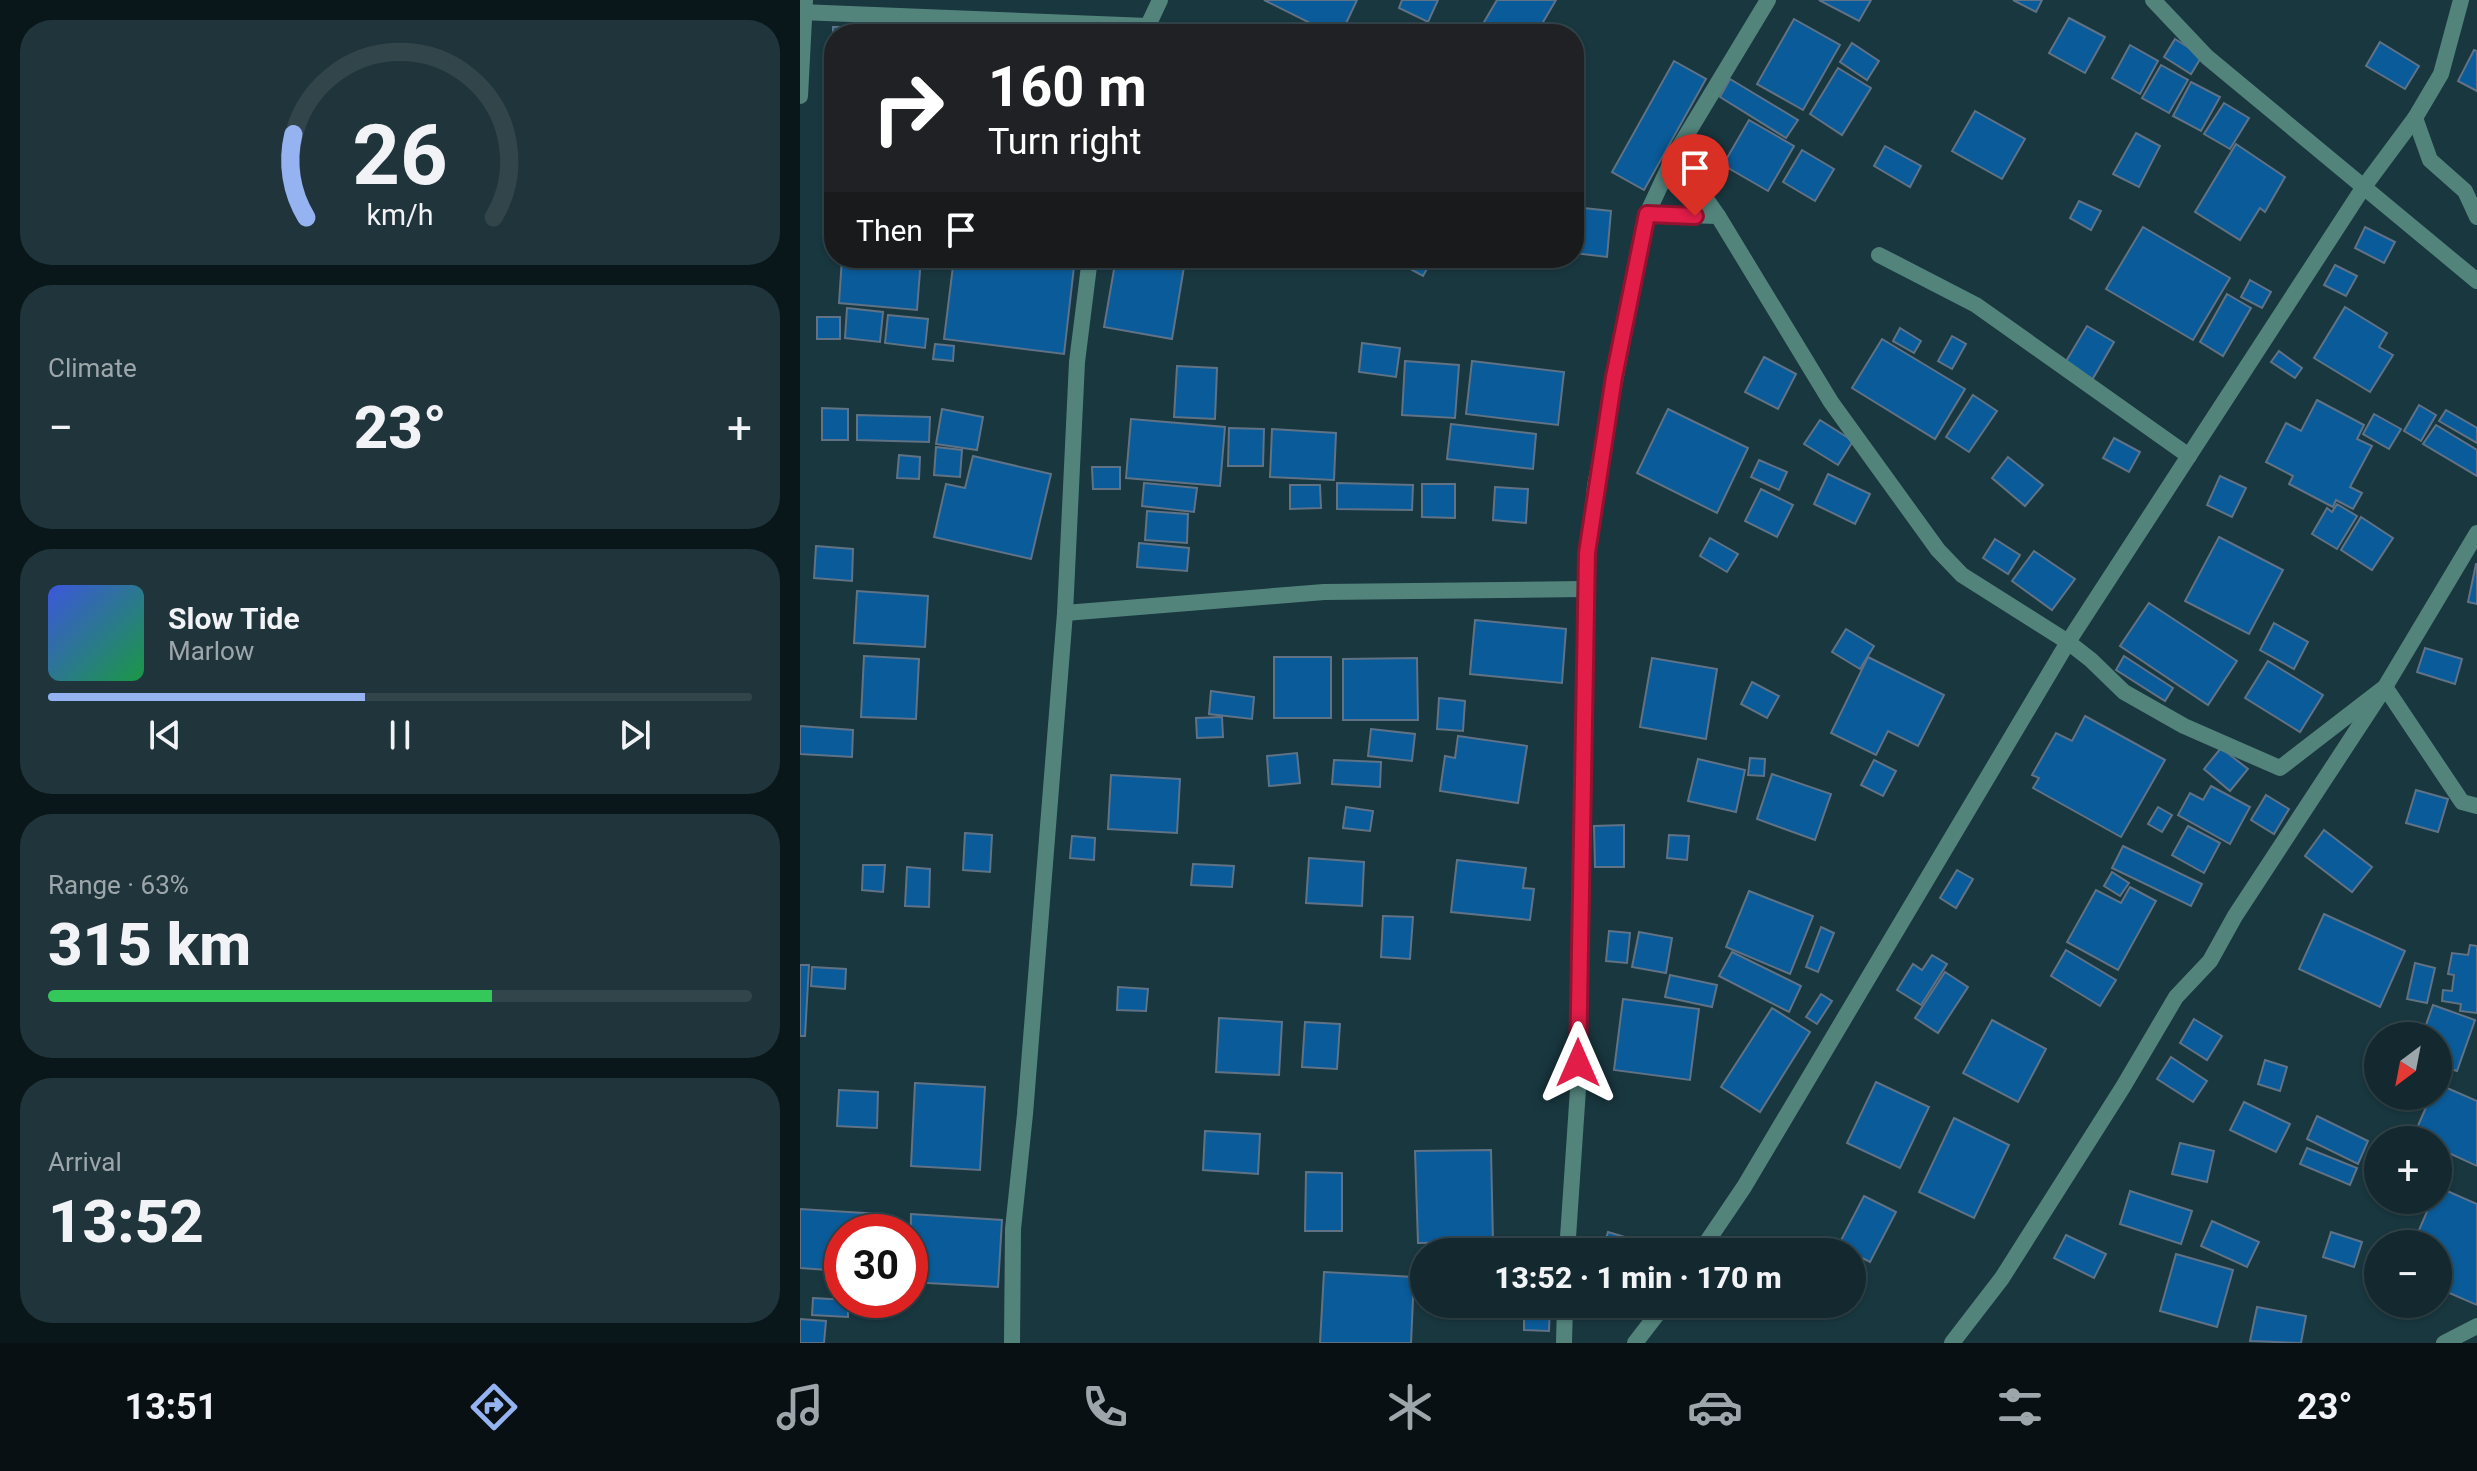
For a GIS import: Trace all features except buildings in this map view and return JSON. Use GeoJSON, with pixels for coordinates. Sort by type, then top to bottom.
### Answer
{"type":"FeatureCollection","features":[{"type":"Feature","properties":{"kind":"street"},"geometry":{"type":"LineString","coordinates":[[1149,24],[1160,0]]}},
{"type":"Feature","properties":{"kind":"street"},"geometry":{"type":"LineString","coordinates":[[1568,1238],[1578,1089],[1585,589],[1595,486],[1647,214],[1675,154],[1768,0]]}},
{"type":"Feature","properties":{"kind":"street"},"geometry":{"type":"LineString","coordinates":[[2153,0],[2207,57],[2477,281]]}},
{"type":"Feature","properties":{"kind":"street"},"geometry":{"type":"LineString","coordinates":[[1709,1238],[1744,1187],[2068,642],[2363,188],[2415,118],[2441,74],[2461,0]]}},
{"type":"Feature","properties":{"kind":"street"},"geometry":{"type":"LineString","coordinates":[[800,96],[803,8],[1052,24]]}},
{"type":"Feature","properties":{"kind":"street"},"geometry":{"type":"LineString","coordinates":[[2415,118],[2430,160],[2465,191],[2477,217]]}},
{"type":"Feature","properties":{"kind":"street"},"geometry":{"type":"LineString","coordinates":[[1675,154],[1718,216],[1831,402],[1938,550],[1962,575],[2068,642],[2124,692],[2184,726],[2280,768],[2385,687]]}},
{"type":"Feature","properties":{"kind":"street"},"geometry":{"type":"LineString","coordinates":[[1647,214],[1718,216]]}},
{"type":"Feature","properties":{"kind":"street"},"geometry":{"type":"LineString","coordinates":[[1879,255],[1976,305],[2189,456]]}},
{"type":"Feature","properties":{"kind":"street"},"geometry":{"type":"LineString","coordinates":[[1012,1343],[1013,1229],[1065,613],[1077,362],[1089,268]]}},
{"type":"Feature","properties":{"kind":"street"},"geometry":{"type":"LineString","coordinates":[[1952,1343],[2002,1278],[2176,997],[2210,961],[2235,916],[2385,687],[2477,533]]}},
{"type":"Feature","properties":{"kind":"street"},"geometry":{"type":"LineString","coordinates":[[1065,613],[1324,592],[1585,589]]}},
{"type":"Feature","properties":{"kind":"street"},"geometry":{"type":"LineString","coordinates":[[2385,687],[2462,802],[2477,806]]}},
{"type":"Feature","properties":{"kind":"street"},"geometry":{"type":"LineString","coordinates":[[1564,1343],[1565,1318]]}},
{"type":"Feature","properties":{"kind":"street"},"geometry":{"type":"LineString","coordinates":[[1635,1343],[1654,1318]]}},
{"type":"Feature","properties":{"kind":"street"},"geometry":{"type":"LineString","coordinates":[[2444,1343],[2477,1326]]}},
{"type":"Feature","properties":{"kind":"street"},"geometry":{"type":"LineString","coordinates":[[2469,1343],[2477,1326]]}},
{"type":"Feature","properties":{"kind":"route"},"geometry":{"type":"LineString","coordinates":[[1578,1063],[1585,589],[1595,486],[1647,214],[1695,216]]}}]}
